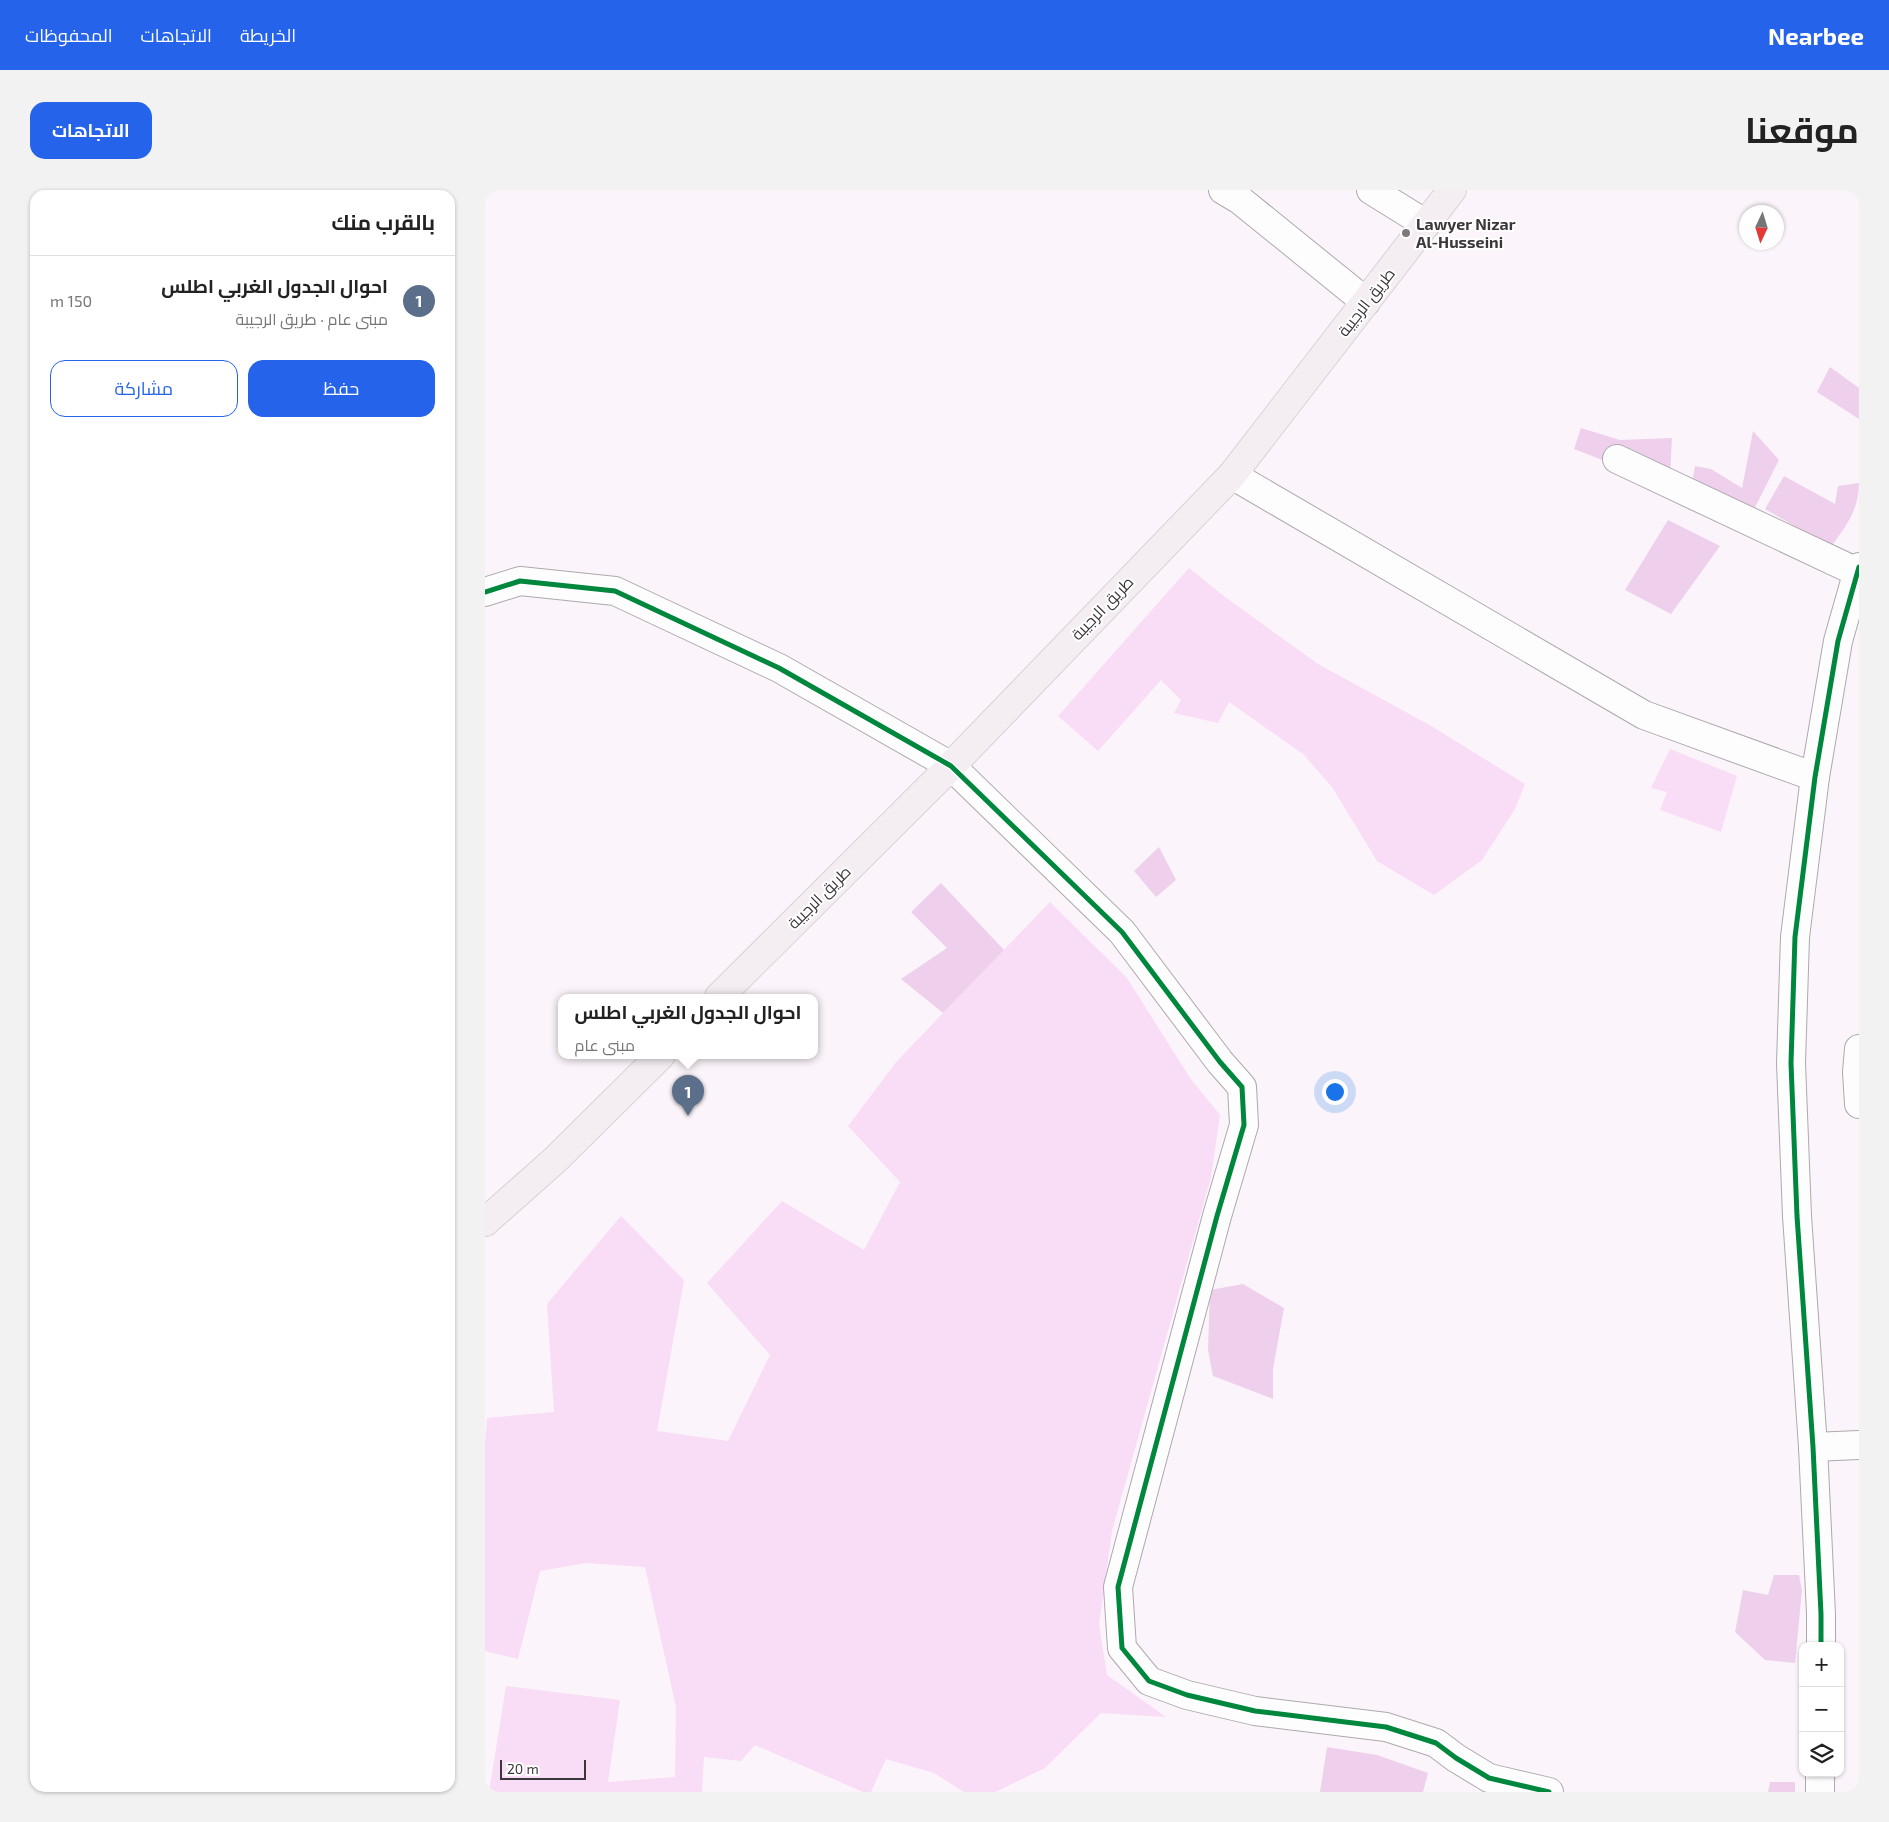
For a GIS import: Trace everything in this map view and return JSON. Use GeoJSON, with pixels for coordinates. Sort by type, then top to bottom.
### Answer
{"type":"FeatureCollection","features":[{"type":"Feature","properties":{"kind":"main road","name":"طريق الرجيبة"},"geometry":{"type":"LineString","coordinates":[[722,994],[951,766],[1232,475],[1452,190]]}},
{"type":"Feature","properties":{"kind":"main road"},"geometry":{"type":"LineString","coordinates":[[485,1222],[555,1160],[657,1059]]}},
{"type":"Feature","properties":{"kind":"street"},"geometry":{"type":"LineString","coordinates":[[1223,190],[1240,200],[1366,302]]}},
{"type":"Feature","properties":{"kind":"street"},"geometry":{"type":"LineString","coordinates":[[1371,190],[1426,224]]}},
{"type":"Feature","properties":{"kind":"street"},"geometry":{"type":"LineString","coordinates":[[1617,460],[1858,570],[1838,640],[1815,777],[1795,937],[1791,1063],[1797,1216],[1813,1446],[1821,1642]]}},
{"type":"Feature","properties":{"kind":"street"},"geometry":{"type":"LineString","coordinates":[[1232,475],[1644,715],[1815,777]]}},
{"type":"Feature","properties":{"kind":"street"},"geometry":{"type":"LineString","coordinates":[[485,592],[520,581],[615,591],[779,668],[951,766],[1122,932],[1219,1062],[1242,1087],[1244,1125],[1217,1216],[1118,1587],[1122,1648],[1149,1681],[1187,1695],[1255,1711],[1386,1727],[1436,1743],[1489,1778],[1549,1792]]}},
{"type":"Feature","properties":{"kind":"street"},"geometry":{"type":"LineString","coordinates":[[1859,1049],[1857,1072],[1859,1104]]}},
{"type":"Feature","properties":{"kind":"street"},"geometry":{"type":"LineString","coordinates":[[1813,1446],[1859,1445]]}},
{"type":"Feature","properties":{"kind":"street"},"geometry":{"type":"LineString","coordinates":[[1820,1777],[1820,1792]]}},
{"type":"Feature","properties":{"kind":"shaded area"},"geometry":{"type":"Polygon","coordinates":[[[1830,367],[1859,388],[1859,419],[1817,392],[1830,367]]]}},
{"type":"Feature","properties":{"kind":"shaded area"},"geometry":{"type":"Polygon","coordinates":[[[1581,428],[1620,440],[1672,438],[1670,475],[1605,461],[1574,449],[1581,428]]]}},
{"type":"Feature","properties":{"kind":"shaded area"},"geometry":{"type":"Polygon","coordinates":[[[1753,431],[1779,460],[1743,531],[1687,509],[1695,466],[1711,469],[1742,488],[1753,431]]]}},
{"type":"Feature","properties":{"kind":"shaded area"},"geometry":{"type":"Polygon","coordinates":[[[1784,476],[1835,504],[1838,486],[1859,483],[1857,501],[1851,517],[1831,547],[1765,509],[1784,476]]]}},
{"type":"Feature","properties":{"kind":"shaded area"},"geometry":{"type":"Polygon","coordinates":[[[1668,520],[1720,546],[1671,614],[1625,590],[1668,520]]]}},
{"type":"Feature","properties":{"kind":"shaded area"},"geometry":{"type":"Polygon","coordinates":[[[1189,568],[1225,597],[1318,664],[1433,727],[1525,784],[1515,809],[1482,860],[1434,895],[1377,861],[1332,787],[1303,754],[1229,702],[1218,723],[1174,713],[1181,700],[1161,680],[1098,751],[1058,716],[1189,568]]]}},
{"type":"Feature","properties":{"kind":"shaded area"},"geometry":{"type":"Polygon","coordinates":[[[1670,749],[1737,776],[1721,832],[1660,810],[1667,792],[1651,788],[1670,749]]]}},
{"type":"Feature","properties":{"kind":"shaded area"},"geometry":{"type":"Polygon","coordinates":[[[1159,847],[1176,880],[1156,897],[1134,871],[1159,847]]]}},
{"type":"Feature","properties":{"kind":"shaded area"},"geometry":{"type":"Polygon","coordinates":[[[941,883],[1004,950],[943,1013],[901,979],[947,948],[911,912],[941,883]]]}},
{"type":"Feature","properties":{"kind":"shaded area"},"geometry":{"type":"Polygon","coordinates":[[[1050,902],[1127,978],[1190,1078],[1220,1115],[1211,1177],[1112,1531],[1099,1624],[1107,1675],[1166,1717],[1101,1713],[1045,1768],[995,1792],[964,1792],[934,1773],[886,1759],[871,1792],[863,1792],[755,1745],[741,1761],[704,1757],[702,1792],[489,1792],[506,1686],[620,1700],[608,1782],[675,1777],[676,1707],[645,1567],[586,1563],[540,1571],[518,1659],[485,1651],[485,1443],[487,1418],[554,1412],[547,1304],[621,1216],[684,1280],[657,1431],[728,1441],[770,1355],[707,1283],[782,1201],[864,1250],[900,1182],[848,1126],[897,1061],[1050,902]]]}},
{"type":"Feature","properties":{"kind":"shaded area"},"geometry":{"type":"Polygon","coordinates":[[[1243,1284],[1284,1308],[1273,1369],[1273,1399],[1213,1376],[1208,1350],[1210,1290],[1243,1284]]]}},
{"type":"Feature","properties":{"kind":"shaded area"},"geometry":{"type":"Polygon","coordinates":[[[1774,1575],[1799,1575],[1802,1590],[1795,1663],[1765,1660],[1735,1632],[1743,1590],[1768,1595],[1774,1575]]]}},
{"type":"Feature","properties":{"kind":"shaded area"},"geometry":{"type":"Polygon","coordinates":[[[1327,1747],[1377,1755],[1428,1773],[1423,1792],[1320,1792],[1327,1747]]]}},
{"type":"Feature","properties":{"kind":"shaded area"},"geometry":{"type":"Polygon","coordinates":[[[1770,1782],[1795,1782],[1795,1792],[1768,1792],[1770,1782]]]}},
{"type":"Feature","properties":{"kind":"cycle path"},"geometry":{"type":"LineString","coordinates":[[1821,1642],[1813,1447],[1797,1216],[1791,1063],[1795,937],[1815,777],[1838,641],[1859,567]]}},
{"type":"Feature","properties":{"kind":"cycle path"},"geometry":{"type":"LineString","coordinates":[[485,592],[520,581],[615,591],[779,668],[951,766],[1122,932],[1220,1062],[1242,1087],[1244,1125],[1217,1216],[1118,1587],[1122,1648],[1149,1681],[1187,1695],[1255,1711],[1386,1727],[1436,1743],[1489,1778],[1549,1792]]}},
{"type":"Feature","properties":{"kind":"place","name":"Lawyer Nizar Al-Husseini"},"geometry":{"type":"Point","coordinates":[1406,233]}},
{"type":"Feature","properties":{"kind":"place","name":"احوال الجدول الغربي اطلس"},"geometry":{"type":"Point","coordinates":[688,1116]}}]}
